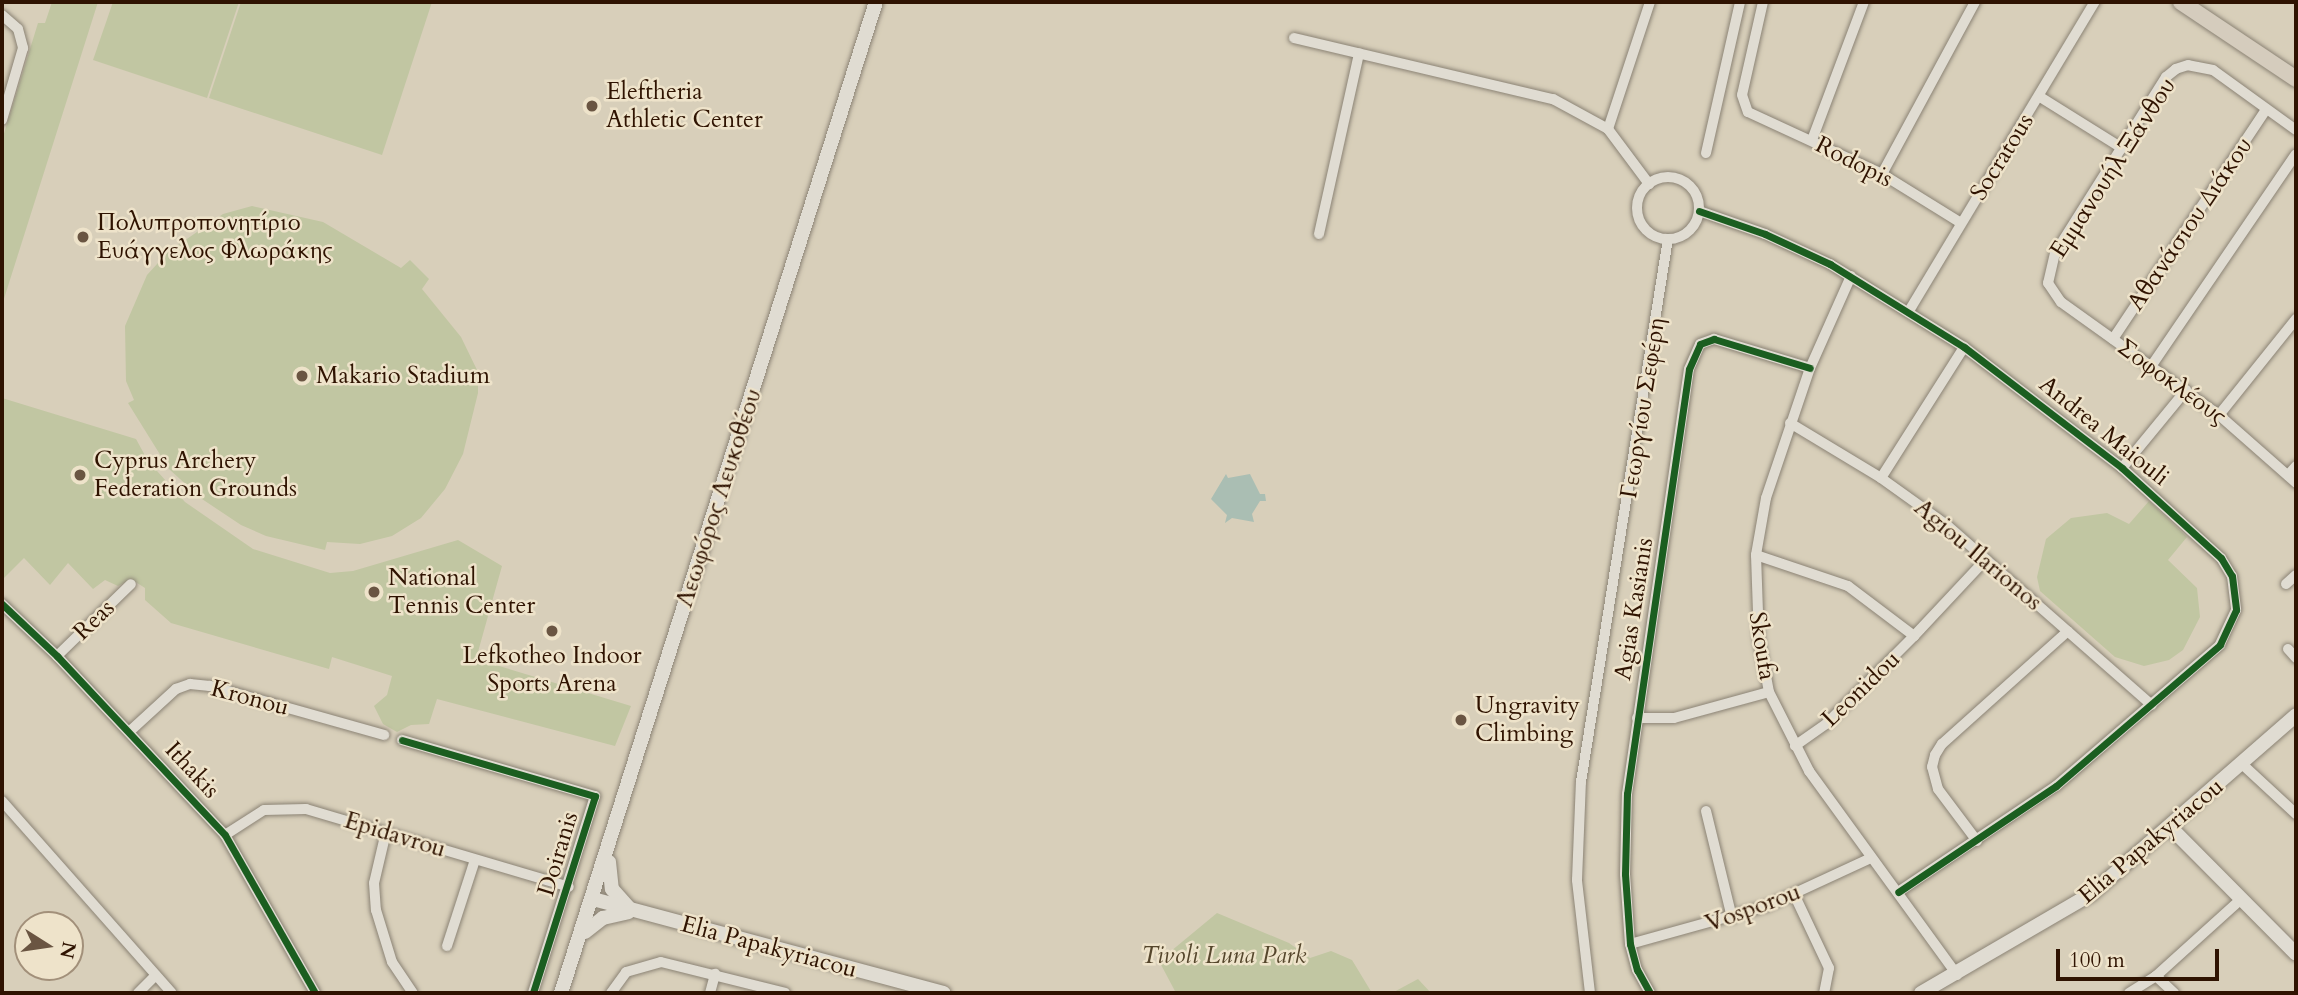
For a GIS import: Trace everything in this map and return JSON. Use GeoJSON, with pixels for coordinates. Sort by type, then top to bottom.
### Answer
{"type":"FeatureCollection","features":[{"type":"Feature","properties":{"kind":"main road","name":"Λεωφόρος Λευκοθέου"},"geometry":{"type":"LineString","coordinates":[[561,993],[609,850],[876,2]]}},
{"type":"Feature","properties":{"kind":"main road"},"geometry":{"type":"LineString","coordinates":[[2181,2],[2296,79]]}},
{"type":"Feature","properties":{"kind":"main road","name":"Elia Papakyriacou"},"geometry":{"type":"LineString","coordinates":[[1922,993],[1958,976],[2091,894],[2171,828],[2296,715]]}},
{"type":"Feature","properties":{"kind":"main road"},"geometry":{"type":"LineString","coordinates":[[2171,828],[2296,954]]}},
{"type":"Feature","properties":{"kind":"main road"},"geometry":{"type":"LineString","coordinates":[[581,936],[603,918],[633,911],[612,888],[609,850]]}},
{"type":"Feature","properties":{"kind":"main road","name":"Elia Papakyriacou"},"geometry":{"type":"LineString","coordinates":[[593,899],[944,993]]}},
{"type":"Feature","properties":{"kind":"street"},"geometry":{"type":"LineString","coordinates":[[1608,129],[1650,2]]}},
{"type":"Feature","properties":{"kind":"street"},"geometry":{"type":"LineString","coordinates":[[1706,153],[1740,2]]}},
{"type":"Feature","properties":{"kind":"street","name":"Rodopis"},"geometry":{"type":"LineString","coordinates":[[1763,2],[1744,83],[1744,108],[1759,120],[1812,140],[1882,174],[1961,223]]}},
{"type":"Feature","properties":{"kind":"street"},"geometry":{"type":"LineString","coordinates":[[1812,140],[1864,2]]}},
{"type":"Feature","properties":{"kind":"street"},"geometry":{"type":"LineString","coordinates":[[1882,174],[1975,2]]}},
{"type":"Feature","properties":{"kind":"street","name":"Socratous"},"geometry":{"type":"LineString","coordinates":[[1909,311],[2095,2]]}},
{"type":"Feature","properties":{"kind":"street"},"geometry":{"type":"LineString","coordinates":[[2,15],[18,29],[23,48],[2,120]]}},
{"type":"Feature","properties":{"kind":"street"},"geometry":{"type":"LineString","coordinates":[[1294,38],[1553,99],[1608,129],[1649,184]]}},
{"type":"Feature","properties":{"kind":"street"},"geometry":{"type":"LineString","coordinates":[[1320,234],[1359,53]]}},
{"type":"Feature","properties":{"kind":"street","name":"Εμμανουήλ Ξάνθου"},"geometry":{"type":"LineString","coordinates":[[2048,283],[2054,253],[2166,77],[2188,65],[2213,69],[2296,130]]}},
{"type":"Feature","properties":{"kind":"street"},"geometry":{"type":"LineString","coordinates":[[2040,97],[2122,148]]}},
{"type":"Feature","properties":{"kind":"street","name":"Αθανάσιου Διάκου"},"geometry":{"type":"LineString","coordinates":[[2113,339],[2266,110]]}},
{"type":"Feature","properties":{"kind":"street","name":"Αθανάσιου Διάκου"},"geometry":{"type":"LineString","coordinates":[[2152,365],[2296,155]]}},
{"type":"Feature","properties":{"kind":"street"},"geometry":{"type":"LineString","coordinates":[[1667,177],[1685,182],[1696,196],[1699,211],[1692,228],[1668,239],[1650,233],[1639,218],[1639,199],[1649,184],[1667,177]]}},
{"type":"Feature","properties":{"kind":"street","name":"Andrea Maiouli"},"geometry":{"type":"LineString","coordinates":[[1699,211],[1765,234],[1851,276],[1964,347],[2122,468],[2221,558],[2235,587],[2233,621],[2220,645],[2056,786],[1898,892]]}},
{"type":"Feature","properties":{"kind":"street","name":"Γεωργίου Σεφέρη"},"geometry":{"type":"LineString","coordinates":[[1590,993],[1577,880],[1581,782],[1668,239]]}},
{"type":"Feature","properties":{"kind":"street","name":"Skoufa"},"geometry":{"type":"LineString","coordinates":[[1851,276],[1810,368],[1769,487],[1756,555],[1756,620],[1769,692],[1795,746],[1871,858],[1958,976]]}},
{"type":"Feature","properties":{"kind":"street","name":"Σοφοκλέους"},"geometry":{"type":"LineString","coordinates":[[2048,283],[2061,302],[2186,390],[2296,483]]}},
{"type":"Feature","properties":{"kind":"street"},"geometry":{"type":"LineString","coordinates":[[2218,415],[2296,319]]}},
{"type":"Feature","properties":{"kind":"street","name":"Agias Kasianis"},"geometry":{"type":"LineString","coordinates":[[1650,993],[1637,970],[1630,944],[1625,840],[1637,718],[1689,369],[1696,349],[1703,341],[1722,340],[1810,368]]}},
{"type":"Feature","properties":{"kind":"street"},"geometry":{"type":"LineString","coordinates":[[1881,478],[1964,347]]}},
{"type":"Feature","properties":{"kind":"street"},"geometry":{"type":"LineString","coordinates":[[2122,468],[2186,390]]}},
{"type":"Feature","properties":{"kind":"street","name":"Agiou Ilarionos"},"geometry":{"type":"LineString","coordinates":[[1790,423],[1881,478],[1986,559],[2152,705]]}},
{"type":"Feature","properties":{"kind":"street"},"geometry":{"type":"LineString","coordinates":[[2288,475],[2296,466]]}},
{"type":"Feature","properties":{"kind":"street","name":"Leonidou"},"geometry":{"type":"LineString","coordinates":[[1756,555],[1848,586],[1914,636],[1826,724],[1795,746]]}},
{"type":"Feature","properties":{"kind":"street"},"geometry":{"type":"LineString","coordinates":[[1914,636],[1986,559]]}},
{"type":"Feature","properties":{"kind":"street"},"geometry":{"type":"LineString","coordinates":[[2286,584],[2296,575]]}},
{"type":"Feature","properties":{"kind":"street","name":"Reas"},"geometry":{"type":"LineString","coordinates":[[57,656],[131,584]]}},
{"type":"Feature","properties":{"kind":"street","name":"Ithakis"},"geometry":{"type":"LineString","coordinates":[[2,604],[57,656],[225,835],[315,993]]}},
{"type":"Feature","properties":{"kind":"street"},"geometry":{"type":"LineString","coordinates":[[1977,841],[1938,789],[1932,767],[1935,755],[1942,744],[2068,631]]}},
{"type":"Feature","properties":{"kind":"street"},"geometry":{"type":"LineString","coordinates":[[2288,649],[2296,658]]}},
{"type":"Feature","properties":{"kind":"street","name":"Kronou"},"geometry":{"type":"LineString","coordinates":[[129,732],[176,688],[190,684],[210,685],[384,735]]}},
{"type":"Feature","properties":{"kind":"street"},"geometry":{"type":"LineString","coordinates":[[1637,718],[1685,716],[1769,692]]}},
{"type":"Feature","properties":{"kind":"street","name":"Doiranis"},"geometry":{"type":"LineString","coordinates":[[402,740],[596,796],[533,993]]}},
{"type":"Feature","properties":{"kind":"street"},"geometry":{"type":"LineString","coordinates":[[2242,764],[2296,814]]}},
{"type":"Feature","properties":{"kind":"street"},"geometry":{"type":"LineString","coordinates":[[2,801],[172,993]]}},
{"type":"Feature","properties":{"kind":"street","name":"Epidavrou"},"geometry":{"type":"LineString","coordinates":[[225,835],[264,810],[280,807],[313,810],[569,887]]}},
{"type":"Feature","properties":{"kind":"street"},"geometry":{"type":"LineString","coordinates":[[1706,811],[1732,918]]}},
{"type":"Feature","properties":{"kind":"street"},"geometry":{"type":"LineString","coordinates":[[386,832],[374,883],[376,910],[392,962],[413,993]]}},
{"type":"Feature","properties":{"kind":"street","name":"Vosporou"},"geometry":{"type":"LineString","coordinates":[[1630,944],[1732,918],[1794,894],[1871,858]]}},
{"type":"Feature","properties":{"kind":"street"},"geometry":{"type":"LineString","coordinates":[[447,946],[475,860]]}},
{"type":"Feature","properties":{"kind":"street"},"geometry":{"type":"LineString","coordinates":[[1794,894],[1829,968],[1824,993]]}},
{"type":"Feature","properties":{"kind":"street"},"geometry":{"type":"LineString","coordinates":[[2129,993],[2157,975],[2240,900]]}},
{"type":"Feature","properties":{"kind":"street"},"geometry":{"type":"LineString","coordinates":[[611,993],[626,972],[650,962],[673,963],[785,993]]}},
{"type":"Feature","properties":{"kind":"street"},"geometry":{"type":"LineString","coordinates":[[710,993],[715,974]]}},
{"type":"Feature","properties":{"kind":"street"},"geometry":{"type":"LineString","coordinates":[[138,993],[156,975]]}},
{"type":"Feature","properties":{"kind":"street"},"geometry":{"type":"LineString","coordinates":[[2157,975],[2174,993]]}},
{"type":"Feature","properties":{"kind":"green space"},"geometry":{"type":"Polygon","coordinates":[[[52,2],[98,2],[2,305],[2,140],[38,23],[45,23],[52,2]]]}},
{"type":"Feature","properties":{"kind":"green space"},"geometry":{"type":"Polygon","coordinates":[[[113,2],[239,2],[207,98],[93,60],[113,2]]]}},
{"type":"Feature","properties":{"kind":"green space"},"geometry":{"type":"Polygon","coordinates":[[[241,2],[432,2],[382,155],[209,98],[241,2]]]}},
{"type":"Feature","properties":{"kind":"green space","name":"Makario Stadium"},"geometry":{"type":"Polygon","coordinates":[[[252,206],[323,222],[401,268],[410,260],[429,279],[422,289],[461,337],[478,372],[478,393],[463,454],[445,489],[421,518],[392,536],[360,544],[327,542],[325,550],[266,536],[241,525],[202,499],[169,469],[128,403],[134,400],[126,381],[125,326],[147,275],[168,252],[223,214],[252,206]]]}},
{"type":"Feature","properties":{"kind":"green space"},"geometry":{"type":"Polygon","coordinates":[[[2,398],[136,439],[148,461],[185,502],[253,549],[330,573],[353,571],[458,540],[502,566],[476,659],[631,706],[615,746],[437,699],[429,724],[411,725],[397,732],[383,724],[374,706],[387,695],[392,676],[332,657],[329,669],[171,623],[145,600],[145,588],[131,579],[118,586],[105,580],[93,589],[68,563],[50,585],[24,558],[2,580],[2,398]]]}},
{"type":"Feature","properties":{"kind":"green space"},"geometry":{"type":"Polygon","coordinates":[[[2149,501],[2187,537],[2168,560],[2197,588],[2200,617],[2183,650],[2169,660],[2144,666],[2115,657],[2040,591],[2037,577],[2046,539],[2071,518],[2107,513],[2129,524],[2149,501]]]}},
{"type":"Feature","properties":{"kind":"green space","name":"Tivoli Luna Park"},"geometry":{"type":"Polygon","coordinates":[[[1217,913],[1289,943],[1310,958],[1331,951],[1352,960],[1372,993],[1176,993],[1159,961],[1217,913]]]}},
{"type":"Feature","properties":{"kind":"green space"},"geometry":{"type":"Polygon","coordinates":[[[1418,979],[1431,993],[1392,993],[1418,979]]]}},
{"type":"Feature","properties":{"kind":"shaded area"},"geometry":{"type":"Polygon","coordinates":[[[1226,474],[1228,478],[1250,474],[1260,494],[1265,494],[1266,501],[1260,501],[1252,514],[1254,522],[1232,518],[1225,523],[1227,515],[1211,499],[1226,474]]]}},
{"type":"Feature","properties":{"kind":"cycle path"},"geometry":{"type":"LineString","coordinates":[[1699,211],[1765,234],[1830,264],[1964,347],[2122,468],[2221,558],[2232,576],[2236,610],[2220,645],[2056,786],[1898,892]]}},
{"type":"Feature","properties":{"kind":"cycle path"},"geometry":{"type":"LineString","coordinates":[[1650,993],[1637,970],[1630,944],[1625,874],[1627,794],[1689,369],[1700,344],[1714,339],[1810,368]]}},
{"type":"Feature","properties":{"kind":"cycle path"},"geometry":{"type":"LineString","coordinates":[[2,604],[57,656],[225,835],[315,993]]}},
{"type":"Feature","properties":{"kind":"cycle path"},"geometry":{"type":"LineString","coordinates":[[402,740],[595,796],[533,993]]}},
{"type":"Feature","properties":{"kind":"place","name":"Eleftheria Athletic Center"},"geometry":{"type":"Point","coordinates":[592,106]}},
{"type":"Feature","properties":{"kind":"place","name":"Πολυπροπονητίριο Ευάγγελος Φλωράκης"},"geometry":{"type":"Point","coordinates":[83,237]}},
{"type":"Feature","properties":{"kind":"place","name":"Makario Stadium"},"geometry":{"type":"Point","coordinates":[302,376]}},
{"type":"Feature","properties":{"kind":"place","name":"Cyprus Archery Federation Grounds"},"geometry":{"type":"Point","coordinates":[80,475]}},
{"type":"Feature","properties":{"kind":"place","name":"National Tennis Center"},"geometry":{"type":"Point","coordinates":[374,592]}},
{"type":"Feature","properties":{"kind":"place","name":"Lefkotheo Indoor Sports Arena"},"geometry":{"type":"Point","coordinates":[552,631]}},
{"type":"Feature","properties":{"kind":"place","name":"Ungravity Climbing"},"geometry":{"type":"Point","coordinates":[1461,720]}}]}
